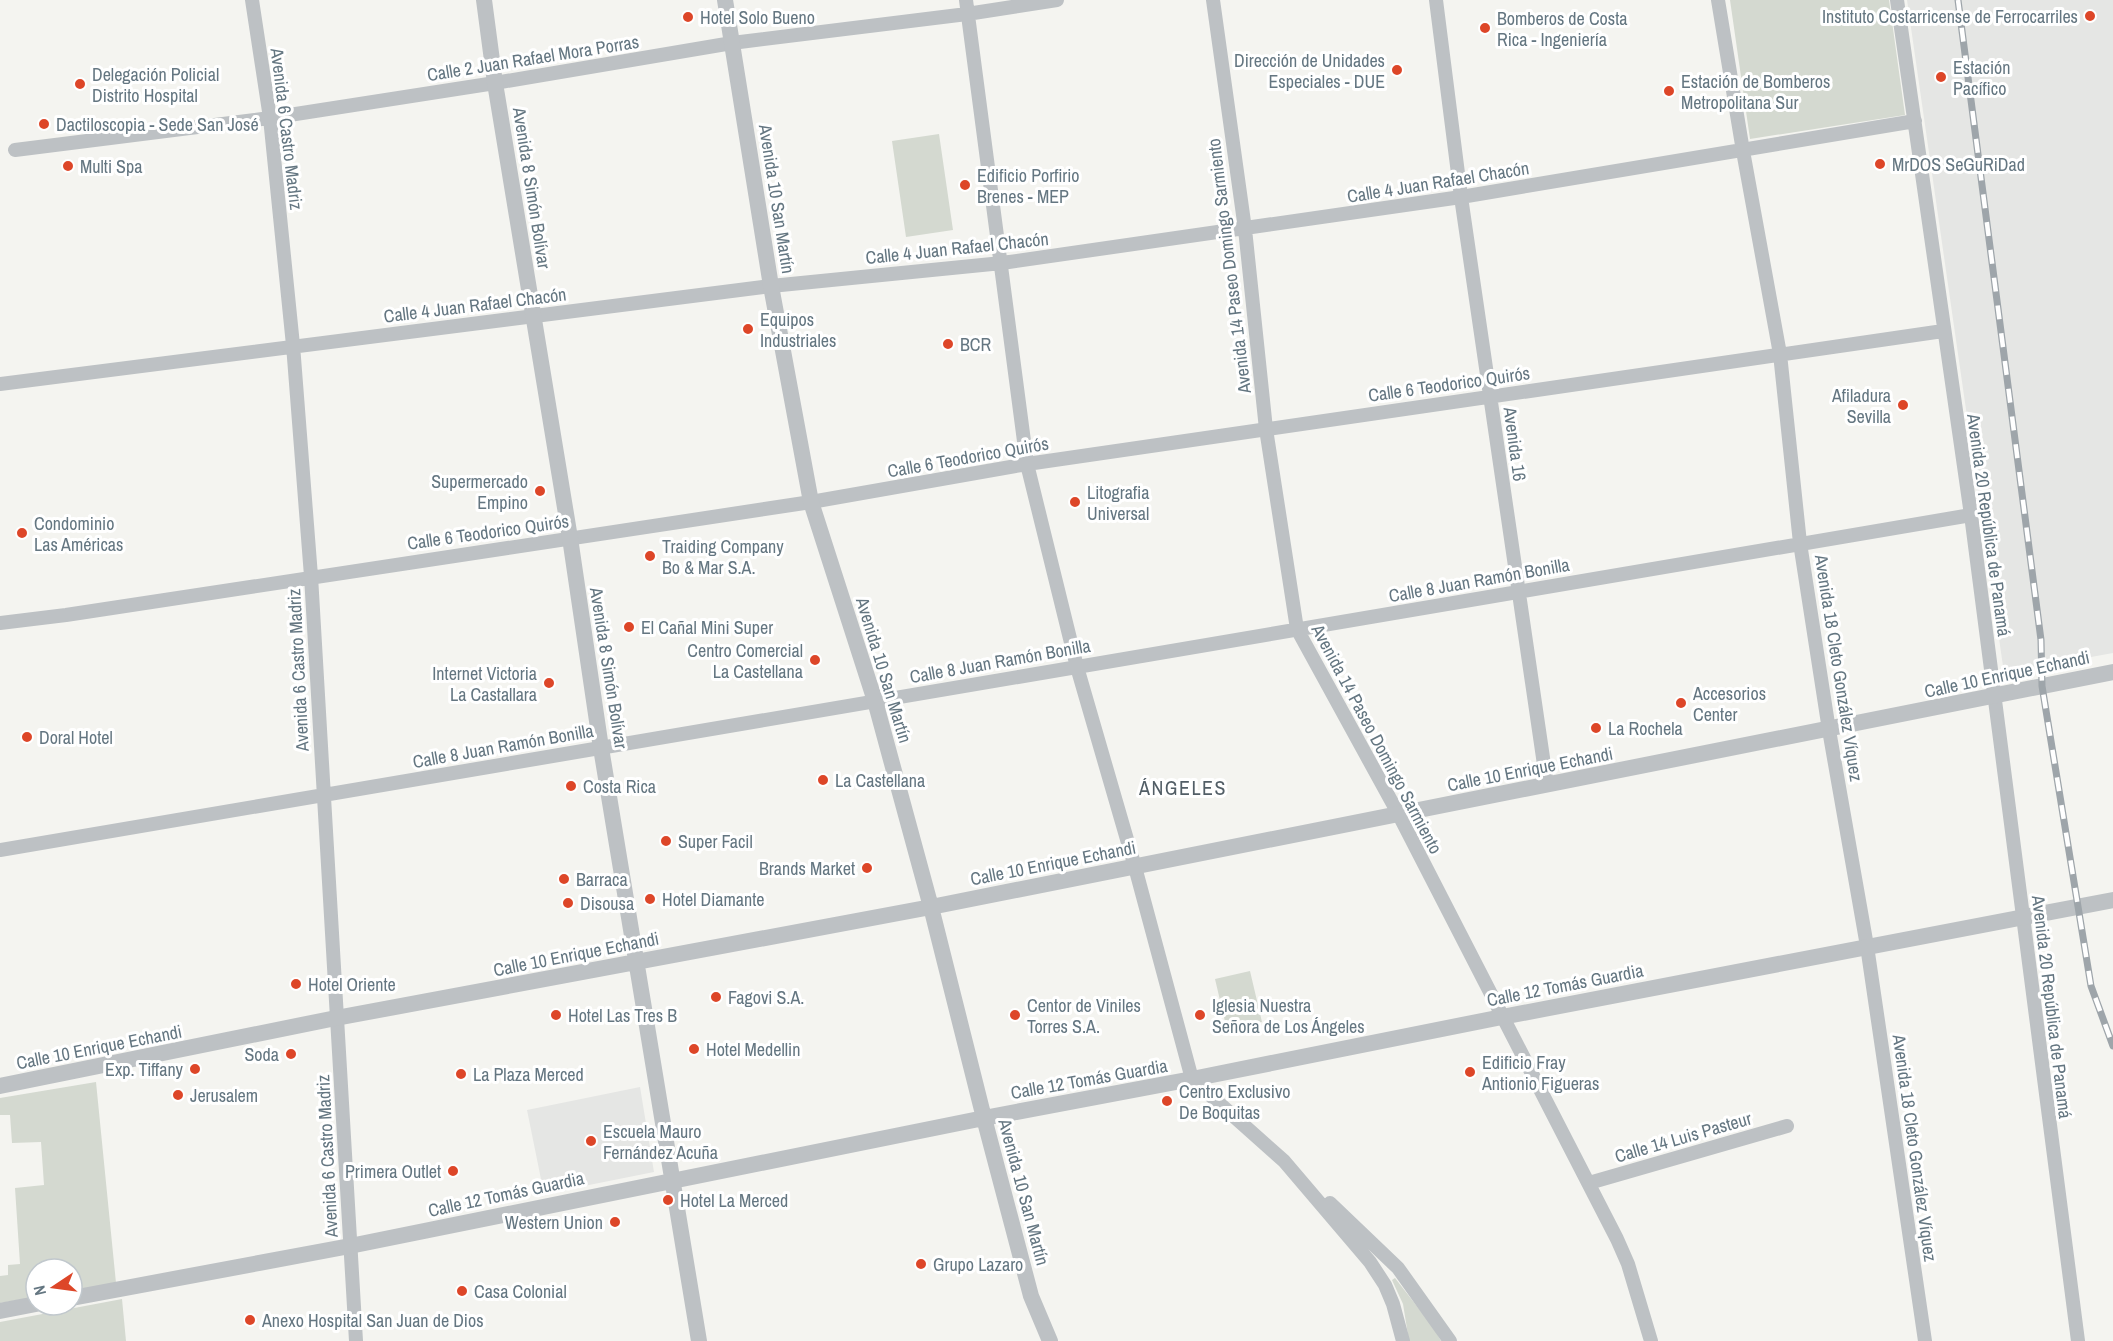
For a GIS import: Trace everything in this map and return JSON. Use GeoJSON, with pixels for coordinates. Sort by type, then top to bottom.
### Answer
{"type":"FeatureCollection","features":[{"type":"Feature","properties":{"kind":"street","name":"Avenida 6 Castro Madriz"},"geometry":{"type":"LineString","coordinates":[[252,0],[270,117],[293,345],[311,576],[356,1341]]}},
{"type":"Feature","properties":{"kind":"street","name":"Avenida 8 Simón Bolívar"},"geometry":{"type":"LineString","coordinates":[[484,0],[495,83],[570,538],[601,748],[699,1341]]}},
{"type":"Feature","properties":{"kind":"street","name":"Avenida 10 San Martín"},"geometry":{"type":"LineString","coordinates":[[725,0],[771,286],[811,502],[875,701],[931,907],[1031,1296],[1050,1341]]}},
{"type":"Feature","properties":{"kind":"street"},"geometry":{"type":"LineString","coordinates":[[966,0],[1028,464],[1077,667],[1135,867],[1192,1079],[1398,1268],[1450,1341]]}},
{"type":"Feature","properties":{"kind":"street","name":"Calle 2 Juan Rafael Mora Porras"},"geometry":{"type":"LineString","coordinates":[[15,150],[270,117],[495,83],[732,43],[968,14],[1057,0]]}},
{"type":"Feature","properties":{"kind":"street","name":"Avenida 14 Paseo Domingo Sarmiento"},"geometry":{"type":"LineString","coordinates":[[1213,0],[1245,229],[1266,429],[1297,629],[1399,815],[1589,1183],[1628,1264],[1651,1341]]}},
{"type":"Feature","properties":{"kind":"street","name":"Avenida 16"},"geometry":{"type":"LineString","coordinates":[[1436,0],[1461,197],[1547,785]]}},
{"type":"Feature","properties":{"kind":"street","name":"Avenida 18 Cleto González Víquez"},"geometry":{"type":"LineString","coordinates":[[1718,0],[1780,354],[1800,543],[1829,730],[1867,946],[1925,1341]]}},
{"type":"Feature","properties":{"kind":"street","name":"Avenida 20 República de Panamá"},"geometry":{"type":"LineString","coordinates":[[1897,0],[1971,515],[2078,1341]]}},
{"type":"Feature","properties":{"kind":"street","name":"Calle 4 Juan Rafael Chacón"},"geometry":{"type":"LineString","coordinates":[[0,384],[771,286],[1002,263],[1461,197],[1915,121]]}},
{"type":"Feature","properties":{"kind":"street","name":"Calle 6 Teodorico Quirós"},"geometry":{"type":"LineString","coordinates":[[0,623],[66,615],[311,576],[811,502],[1028,464],[1943,331]]}},
{"type":"Feature","properties":{"kind":"street","name":"Calle 8 Juan Ramón Bonilla"},"geometry":{"type":"LineString","coordinates":[[0,850],[1971,515]]}},
{"type":"Feature","properties":{"kind":"street","name":"Calle 10 Enrique Echandi"},"geometry":{"type":"LineString","coordinates":[[0,1086],[336,1018],[931,907],[2113,672]]}},
{"type":"Feature","properties":{"kind":"street","name":"Calle 12 Tomás Guardia"},"geometry":{"type":"LineString","coordinates":[[84,1296],[350,1246],[984,1118],[2113,900]]}},
{"type":"Feature","properties":{"kind":"street","name":"Calle 14 Luis Pasteur"},"geometry":{"type":"LineString","coordinates":[[1589,1183],[1787,1126]]}},
{"type":"Feature","properties":{"kind":"street"},"geometry":{"type":"LineString","coordinates":[[1284,1161],[1371,1262],[1393,1304],[1403,1341]]}},
{"type":"Feature","properties":{"kind":"street"},"geometry":{"type":"LineString","coordinates":[[0,1311],[24,1306]]}},
{"type":"Feature","properties":{"kind":"street"},"geometry":{"type":"LineString","coordinates":[[1041,1323],[1041,1341]]}},
{"type":"Feature","properties":{"kind":"shaded area"},"geometry":{"type":"Polygon","coordinates":[[[1730,0],[1889,0],[1905,115],[1750,139],[1730,0]]]}},
{"type":"Feature","properties":{"kind":"shaded area"},"geometry":{"type":"Polygon","coordinates":[[[1907,0],[2113,0],[2113,653],[2004,673],[1907,0]]]}},
{"type":"Feature","properties":{"kind":"shaded area"},"geometry":{"type":"Polygon","coordinates":[[[939,134],[953,230],[906,237],[892,141],[939,134]]]}},
{"type":"Feature","properties":{"kind":"shaded area"},"geometry":{"type":"Polygon","coordinates":[[[1250,971],[1262,1022],[1227,1030],[1215,979],[1250,971]]]}},
{"type":"Feature","properties":{"kind":"shaded area"},"geometry":{"type":"Polygon","coordinates":[[[96,1082],[116,1283],[84,1289],[84,1257],[24,1257],[24,1299],[0,1303],[0,1276],[8,1275],[8,1265],[20,1264],[15,1188],[44,1185],[41,1142],[12,1143],[10,1115],[0,1115],[0,1098],[96,1082]]]}},
{"type":"Feature","properties":{"kind":"shaded area","name":"Escuela Mauro Fernández Acuña"},"geometry":{"type":"Polygon","coordinates":[[[640,1087],[654,1172],[544,1194],[527,1110],[640,1087]]]}},
{"type":"Feature","properties":{"kind":"shaded area"},"geometry":{"type":"Polygon","coordinates":[[[1395,1278],[1441,1341],[1409,1341],[1403,1304],[1392,1280],[1395,1278]]]}},
{"type":"Feature","properties":{"kind":"shaded area"},"geometry":{"type":"Polygon","coordinates":[[[122,1299],[126,1341],[0,1341],[0,1322],[27,1317],[84,1317],[84,1306],[122,1299]]]}},
{"type":"Feature","properties":{"kind":"railway"},"geometry":{"type":"LineString","coordinates":[[1958,0],[2041,640],[2042,686],[2091,986],[2113,1046]]}},
{"type":"Feature","properties":{"kind":"place","name":"Instituto Costarricense de Ferrocarriles"},"geometry":{"type":"Point","coordinates":[2090,16]}},
{"type":"Feature","properties":{"kind":"place","name":"Hotel Solo Bueno"},"geometry":{"type":"Point","coordinates":[688,17]}},
{"type":"Feature","properties":{"kind":"place","name":"Bomberos de Costa Rica - Ingeniería"},"geometry":{"type":"Point","coordinates":[1485,28]}},
{"type":"Feature","properties":{"kind":"place","name":"Dirección de Unidades Especiales - DUE"},"geometry":{"type":"Point","coordinates":[1397,70]}},
{"type":"Feature","properties":{"kind":"place","name":"Estación Pacífico"},"geometry":{"type":"Point","coordinates":[1941,77]}},
{"type":"Feature","properties":{"kind":"place","name":"Delegación Policial Distrito Hospital"},"geometry":{"type":"Point","coordinates":[80,84]}},
{"type":"Feature","properties":{"kind":"place","name":"Estación de Bomberos Metropolitana Sur"},"geometry":{"type":"Point","coordinates":[1669,91]}},
{"type":"Feature","properties":{"kind":"place","name":"Dactiloscopia - Sede San José"},"geometry":{"type":"Point","coordinates":[44,124]}},
{"type":"Feature","properties":{"kind":"place","name":"MrDOS SeGuRiDad"},"geometry":{"type":"Point","coordinates":[1880,164]}},
{"type":"Feature","properties":{"kind":"place","name":"Multi Spa"},"geometry":{"type":"Point","coordinates":[68,166]}},
{"type":"Feature","properties":{"kind":"place","name":"Edificio Porfirio Brenes - MEP"},"geometry":{"type":"Point","coordinates":[965,185]}},
{"type":"Feature","properties":{"kind":"place","name":"Equipos Industriales"},"geometry":{"type":"Point","coordinates":[748,329]}},
{"type":"Feature","properties":{"kind":"place","name":"BCR"},"geometry":{"type":"Point","coordinates":[948,344]}},
{"type":"Feature","properties":{"kind":"place","name":"Afiladura Sevilla"},"geometry":{"type":"Point","coordinates":[1903,405]}},
{"type":"Feature","properties":{"kind":"place","name":"Supermercado Empino"},"geometry":{"type":"Point","coordinates":[540,491]}},
{"type":"Feature","properties":{"kind":"place","name":"Litografia Universal"},"geometry":{"type":"Point","coordinates":[1075,502]}},
{"type":"Feature","properties":{"kind":"place","name":"Condominio Las Américas"},"geometry":{"type":"Point","coordinates":[22,533]}},
{"type":"Feature","properties":{"kind":"place","name":"Traiding Company Bo & Mar S.A."},"geometry":{"type":"Point","coordinates":[650,556]}},
{"type":"Feature","properties":{"kind":"place","name":"El Cañal Mini Super"},"geometry":{"type":"Point","coordinates":[629,627]}},
{"type":"Feature","properties":{"kind":"place","name":"Centro Comercial La Castellana"},"geometry":{"type":"Point","coordinates":[815,660]}},
{"type":"Feature","properties":{"kind":"place","name":"Internet Victoria La Castallara"},"geometry":{"type":"Point","coordinates":[549,683]}},
{"type":"Feature","properties":{"kind":"place","name":"Accesorios Center"},"geometry":{"type":"Point","coordinates":[1681,703]}},
{"type":"Feature","properties":{"kind":"place","name":"La Rochela"},"geometry":{"type":"Point","coordinates":[1596,728]}},
{"type":"Feature","properties":{"kind":"place","name":"Doral Hotel"},"geometry":{"type":"Point","coordinates":[27,737]}},
{"type":"Feature","properties":{"kind":"place","name":"La Castellana"},"geometry":{"type":"Point","coordinates":[823,780]}},
{"type":"Feature","properties":{"kind":"place","name":"Costa Rica"},"geometry":{"type":"Point","coordinates":[571,786]}},
{"type":"Feature","properties":{"kind":"place","name":"Super Facil"},"geometry":{"type":"Point","coordinates":[666,841]}},
{"type":"Feature","properties":{"kind":"place","name":"Brands Market"},"geometry":{"type":"Point","coordinates":[867,868]}},
{"type":"Feature","properties":{"kind":"place","name":"Barraca"},"geometry":{"type":"Point","coordinates":[564,879]}},
{"type":"Feature","properties":{"kind":"place","name":"Hotel Diamante"},"geometry":{"type":"Point","coordinates":[650,899]}},
{"type":"Feature","properties":{"kind":"place","name":"Disousa"},"geometry":{"type":"Point","coordinates":[568,903]}},
{"type":"Feature","properties":{"kind":"place","name":"Hotel Oriente"},"geometry":{"type":"Point","coordinates":[296,984]}},
{"type":"Feature","properties":{"kind":"place","name":"Fagovi S.A."},"geometry":{"type":"Point","coordinates":[716,997]}},
{"type":"Feature","properties":{"kind":"place","name":"Hotel Las Tres B"},"geometry":{"type":"Point","coordinates":[556,1015]}},
{"type":"Feature","properties":{"kind":"place","name":"Centor de Viniles Torres S.A."},"geometry":{"type":"Point","coordinates":[1015,1015]}},
{"type":"Feature","properties":{"kind":"place","name":"Iglesia Nuestra Señora de Los Ángeles"},"geometry":{"type":"Point","coordinates":[1200,1015]}},
{"type":"Feature","properties":{"kind":"place","name":"Hotel Medellin"},"geometry":{"type":"Point","coordinates":[694,1049]}},
{"type":"Feature","properties":{"kind":"place","name":"Soda"},"geometry":{"type":"Point","coordinates":[291,1054]}},
{"type":"Feature","properties":{"kind":"place","name":"Exp. Tiffany"},"geometry":{"type":"Point","coordinates":[195,1069]}},
{"type":"Feature","properties":{"kind":"place","name":"Edificio Fray Antionio Figueras"},"geometry":{"type":"Point","coordinates":[1470,1072]}},
{"type":"Feature","properties":{"kind":"place","name":"La Plaza Merced"},"geometry":{"type":"Point","coordinates":[461,1074]}},
{"type":"Feature","properties":{"kind":"place","name":"Jerusalem"},"geometry":{"type":"Point","coordinates":[178,1095]}},
{"type":"Feature","properties":{"kind":"place","name":"Centro Exclusivo De Boquitas"},"geometry":{"type":"Point","coordinates":[1167,1101]}},
{"type":"Feature","properties":{"kind":"place","name":"Escuela Mauro Fernández Acuña"},"geometry":{"type":"Point","coordinates":[591,1141]}},
{"type":"Feature","properties":{"kind":"place","name":"Primera Outlet"},"geometry":{"type":"Point","coordinates":[453,1171]}},
{"type":"Feature","properties":{"kind":"place","name":"Hotel La Merced"},"geometry":{"type":"Point","coordinates":[668,1200]}},
{"type":"Feature","properties":{"kind":"place","name":"Western Union"},"geometry":{"type":"Point","coordinates":[615,1222]}},
{"type":"Feature","properties":{"kind":"place","name":"Grupo Lazaro"},"geometry":{"type":"Point","coordinates":[921,1264]}},
{"type":"Feature","properties":{"kind":"place","name":"Casa Colonial"},"geometry":{"type":"Point","coordinates":[462,1291]}},
{"type":"Feature","properties":{"kind":"place","name":"Anexo Hospital San Juan de Dios"},"geometry":{"type":"Point","coordinates":[250,1320]}},
{"type":"Feature","properties":{"kind":"district","name":"ÁNGELES"},"geometry":{"type":"Point","coordinates":[1183,787]}}]}
